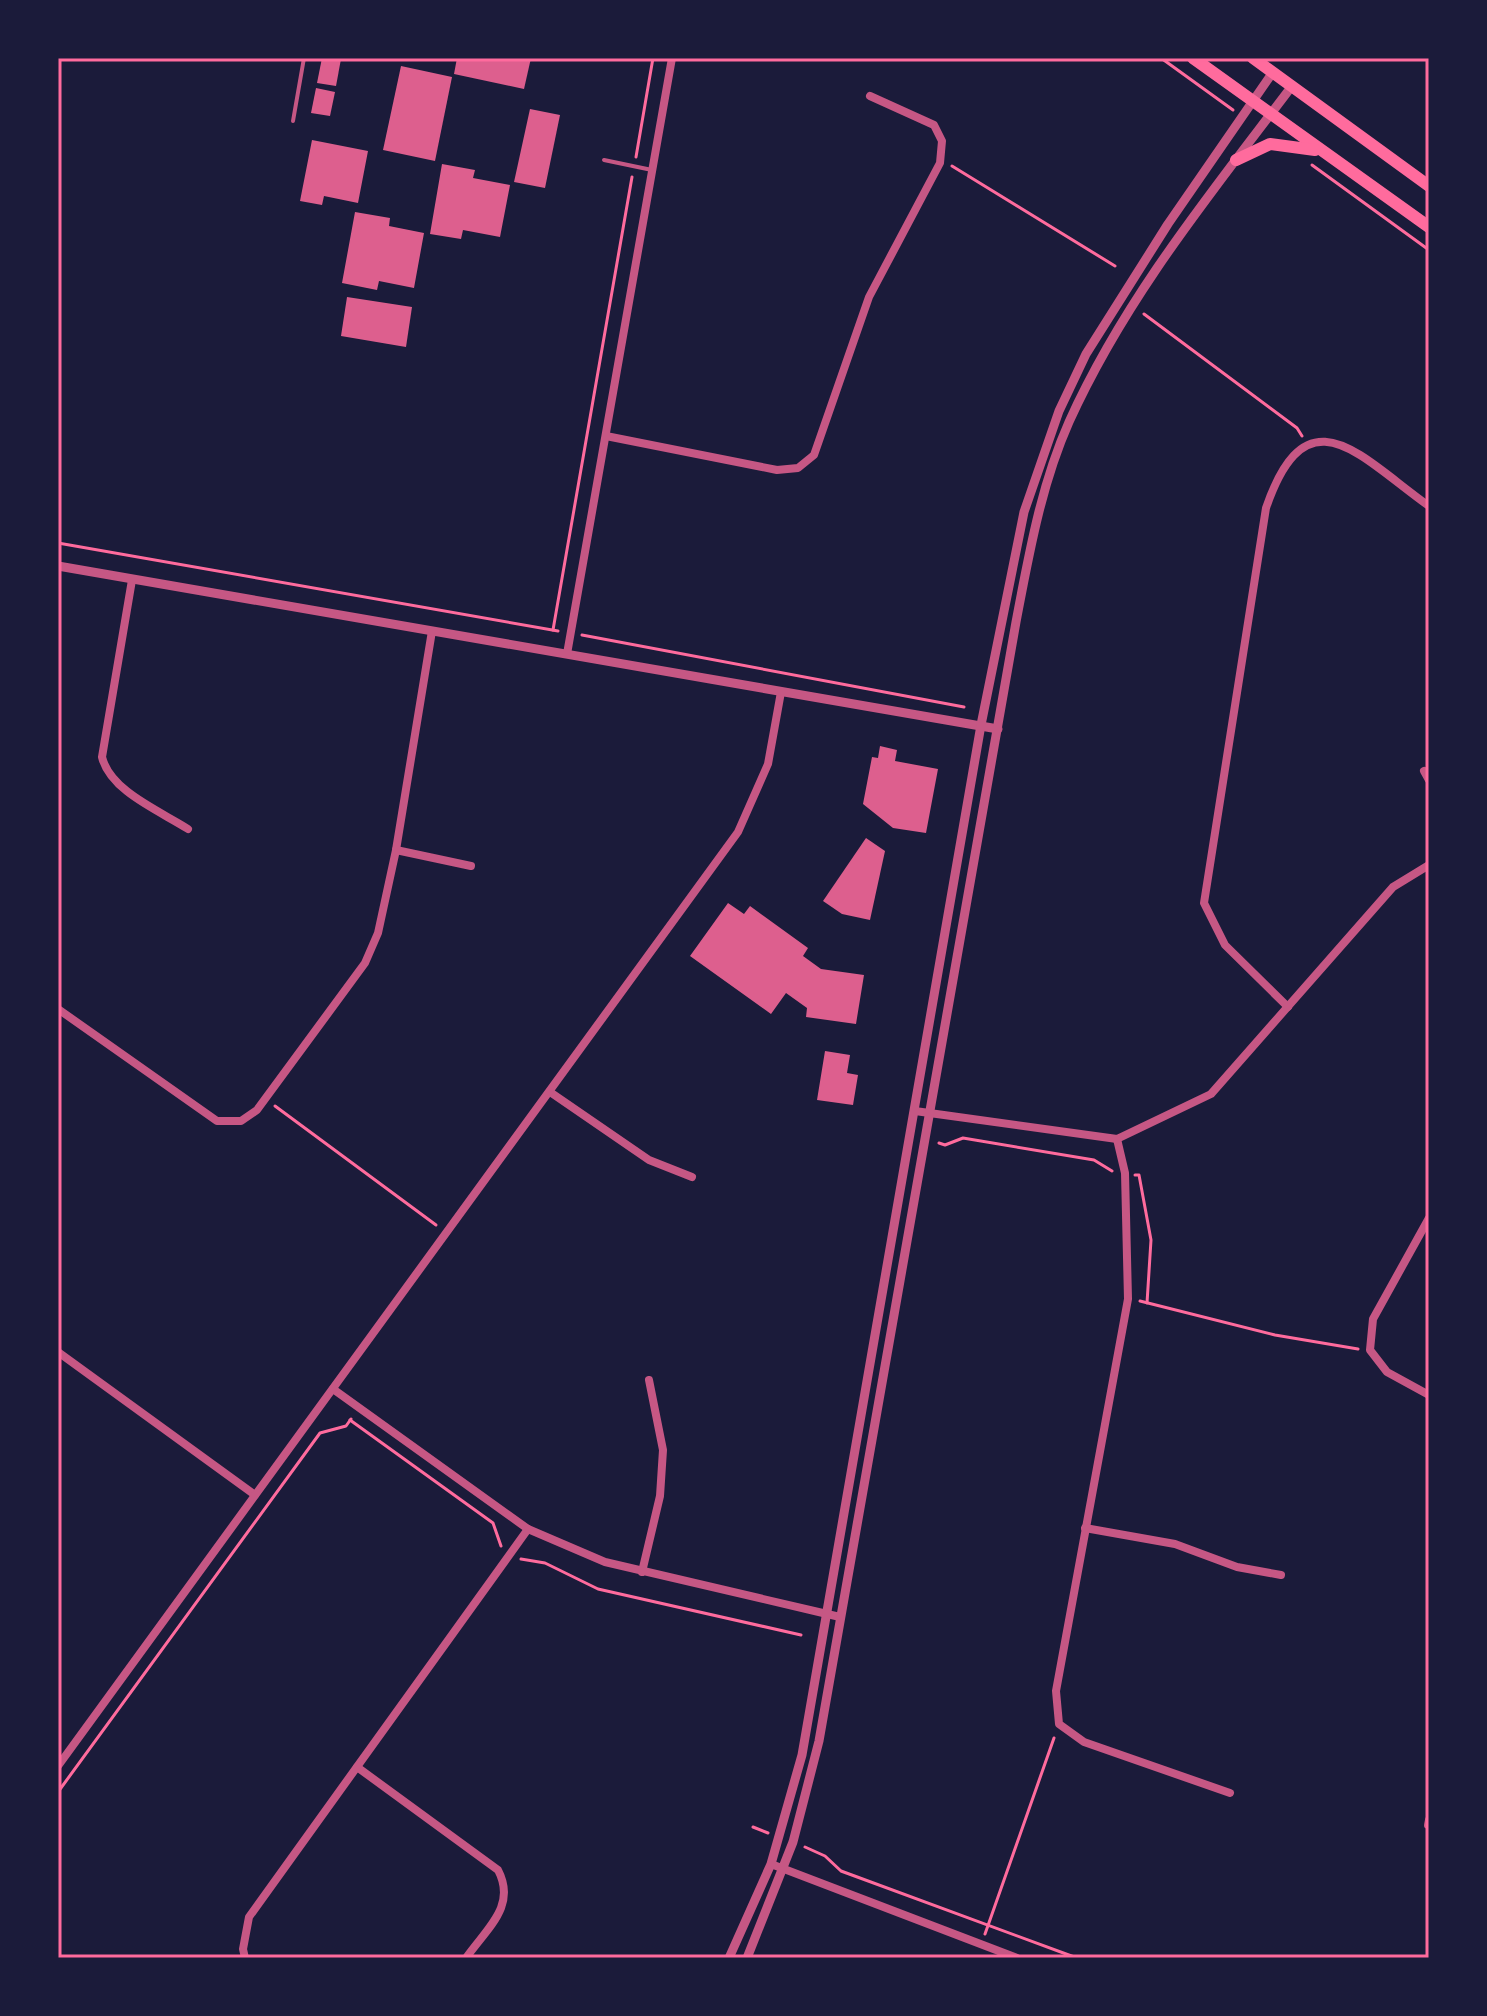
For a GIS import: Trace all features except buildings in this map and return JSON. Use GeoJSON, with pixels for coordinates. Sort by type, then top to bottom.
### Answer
{"type":"FeatureCollection","features":[{"type":"Feature","properties":{"kind":"main road"},"geometry":{"type":"LineString","coordinates":[[1193,58],[1429,227]]}},
{"type":"Feature","properties":{"kind":"main road"},"geometry":{"type":"LineString","coordinates":[[1253,58],[1429,186]]}},
{"type":"Feature","properties":{"kind":"main road"},"geometry":{"type":"LineString","coordinates":[[1236,160],[1270,144],[1294,145],[1326,153]]}},
{"type":"Feature","properties":{"kind":"street"},"geometry":{"type":"LineString","coordinates":[[567,654],[672,58]]}},
{"type":"Feature","properties":{"kind":"street"},"geometry":{"type":"LineString","coordinates":[[729,1958],[771,1864],[802,1755],[981,725],[1024,512],[1059,411],[1104,323],[1273,72]]}},
{"type":"Feature","properties":{"kind":"street"},"geometry":{"type":"LineString","coordinates":[[747,1958],[785,1869],[819,1741],[998,729],[1034,532],[1049,475],[1089,383],[1133,305],[1292,86]]}},
{"type":"Feature","properties":{"kind":"street"},"geometry":{"type":"LineString","coordinates":[[606,436],[777,470],[788,471],[807,463],[819,442],[873,289],[940,163],[942,141],[934,125],[870,96]]}},
{"type":"Feature","properties":{"kind":"street"},"geometry":{"type":"LineString","coordinates":[[1288,1007],[1225,945],[1204,903],[1266,508],[1289,458],[1305,443],[1324,439],[1346,446],[1429,506]]}},
{"type":"Feature","properties":{"kind":"street"},"geometry":{"type":"LineString","coordinates":[[58,566],[998,729]]}},
{"type":"Feature","properties":{"kind":"street"},"geometry":{"type":"LineString","coordinates":[[132,580],[102,757],[105,768],[117,783],[188,829]]}},
{"type":"Feature","properties":{"kind":"street"},"geometry":{"type":"LineString","coordinates":[[58,1009],[217,1121],[241,1121],[250,1116],[365,963],[378,933],[396,850],[432,631]]}},
{"type":"Feature","properties":{"kind":"street"},"geometry":{"type":"LineString","coordinates":[[58,1766],[738,832],[768,764],[781,692]]}},
{"type":"Feature","properties":{"kind":"street"},"geometry":{"type":"LineString","coordinates":[[1424,771],[1429,780]]}},
{"type":"Feature","properties":{"kind":"street"},"geometry":{"type":"LineString","coordinates":[[396,850],[471,866]]}},
{"type":"Feature","properties":{"kind":"street"},"geometry":{"type":"LineString","coordinates":[[915,1111],[1117,1139],[1211,1094],[1393,887],[1429,865]]}},
{"type":"Feature","properties":{"kind":"street"},"geometry":{"type":"LineString","coordinates":[[550,1092],[649,1160],[692,1177]]}},
{"type":"Feature","properties":{"kind":"street"},"geometry":{"type":"LineString","coordinates":[[1117,1139],[1125,1173],[1128,1299],[1056,1691],[1059,1724],[1084,1742],[1230,1793]]}},
{"type":"Feature","properties":{"kind":"street"},"geometry":{"type":"LineString","coordinates":[[1429,1218],[1373,1319],[1370,1350],[1387,1372],[1429,1395]]}},
{"type":"Feature","properties":{"kind":"street"},"geometry":{"type":"LineString","coordinates":[[58,1352],[255,1495]]}},
{"type":"Feature","properties":{"kind":"street"},"geometry":{"type":"LineString","coordinates":[[642,1572],[660,1496],[663,1450],[649,1380]]}},
{"type":"Feature","properties":{"kind":"street"},"geometry":{"type":"LineString","coordinates":[[333,1389],[528,1529],[605,1562],[840,1617]]}},
{"type":"Feature","properties":{"kind":"street"},"geometry":{"type":"LineString","coordinates":[[1085,1528],[1175,1544],[1237,1567],[1281,1575]]}},
{"type":"Feature","properties":{"kind":"street"},"geometry":{"type":"LineString","coordinates":[[245,1958],[243,1949],[249,1917],[528,1529]]}},
{"type":"Feature","properties":{"kind":"street"},"geometry":{"type":"LineString","coordinates":[[58,1748],[66,1754]]}},
{"type":"Feature","properties":{"kind":"street"},"geometry":{"type":"LineString","coordinates":[[357,1767],[498,1870],[506,1885],[506,1901],[466,1958]]}},
{"type":"Feature","properties":{"kind":"street"},"geometry":{"type":"LineString","coordinates":[[771,1864],[980,1945],[993,1954],[1017,1958]]}},
{"type":"Feature","properties":{"kind":"lane"},"geometry":{"type":"LineString","coordinates":[[293,121],[304,58]]}},
{"type":"Feature","properties":{"kind":"lane"},"geometry":{"type":"LineString","coordinates":[[604,160],[652,170]]}},
{"type":"Feature","properties":{"kind":"path"},"geometry":{"type":"LineString","coordinates":[[553,630],[653,58]]}},
{"type":"Feature","properties":{"kind":"path"},"geometry":{"type":"LineString","coordinates":[[940,163],[957,167],[1115,266]]}},
{"type":"Feature","properties":{"kind":"path"},"geometry":{"type":"LineString","coordinates":[[1133,305],[1297,428],[1305,443]]}},
{"type":"Feature","properties":{"kind":"path"},"geometry":{"type":"LineString","coordinates":[[58,543],[571,633],[964,707]]}},
{"type":"Feature","properties":{"kind":"path"},"geometry":{"type":"LineString","coordinates":[[265,1099],[448,1233]]}},
{"type":"Feature","properties":{"kind":"path"},"geometry":{"type":"LineString","coordinates":[[927,1141],[945,1145],[963,1138],[1094,1160],[1108,1170],[1139,1175],[1151,1240],[1147,1303]]}},
{"type":"Feature","properties":{"kind":"path"},"geometry":{"type":"LineString","coordinates":[[1128,1299],[1275,1335],[1370,1350]]}},
{"type":"Feature","properties":{"kind":"path"},"geometry":{"type":"LineString","coordinates":[[58,1792],[320,1433],[346,1426],[359,1407]]}},
{"type":"Feature","properties":{"kind":"path"},"geometry":{"type":"LineString","coordinates":[[980,1945],[1059,1724]]}},
{"type":"Feature","properties":{"kind":"path"},"geometry":{"type":"LineString","coordinates":[[753,1827],[780,1837]]}},
{"type":"Feature","properties":{"kind":"path"},"geometry":{"type":"LineString","coordinates":[[793,1842],[825,1856],[841,1871],[1077,1958]]}}]}
